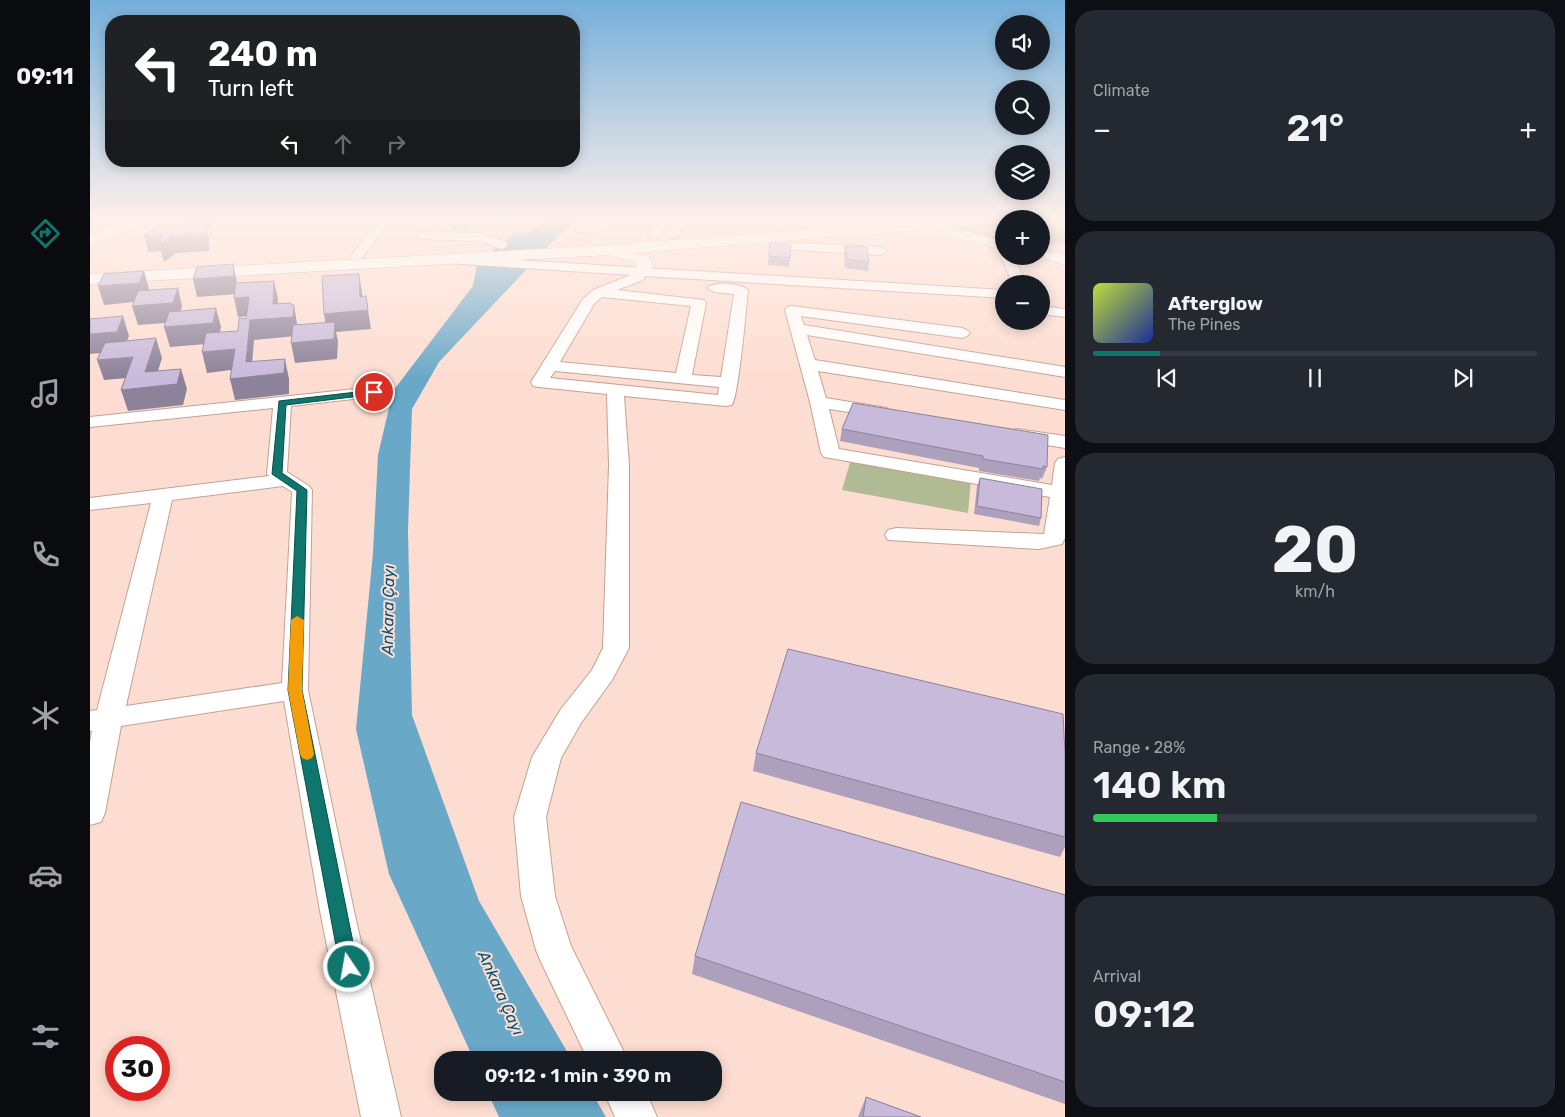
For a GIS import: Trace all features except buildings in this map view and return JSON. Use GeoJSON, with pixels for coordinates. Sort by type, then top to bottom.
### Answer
{"type":"FeatureCollection","features":[{"type":"Feature","properties":{"kind":"main road"},"geometry":{"type":"LineString","coordinates":[[90,275],[116,273]]}},
{"type":"Feature","properties":{"kind":"main road"},"geometry":{"type":"LineString","coordinates":[[90,279],[194,273]]}},
{"type":"Feature","properties":{"kind":"main road"},"geometry":{"type":"LineString","coordinates":[[90,284],[239,273]]}},
{"type":"Feature","properties":{"kind":"street"},"geometry":{"type":"LineString","coordinates":[[644,273],[598,293],[588,302],[539,382],[726,401],[741,290],[684,286],[665,282],[650,273]]}},
{"type":"Feature","properties":{"kind":"street"},"geometry":{"type":"LineString","coordinates":[[679,273],[995,293]]}},
{"type":"Feature","properties":{"kind":"street"},"geometry":{"type":"LineString","coordinates":[[598,293],[699,303],[683,379]]}},
{"type":"Feature","properties":{"kind":"street"},"geometry":{"type":"LineString","coordinates":[[987,293],[991,304],[995,305]]}},
{"type":"Feature","properties":{"kind":"street"},"geometry":{"type":"LineString","coordinates":[[962,334],[792,310],[819,402],[831,452],[1060,493]]}},
{"type":"Feature","properties":{"kind":"street"},"geometry":{"type":"LineString","coordinates":[[1050,311],[1065,313]]}},
{"type":"Feature","properties":{"kind":"street"},"geometry":{"type":"LineString","coordinates":[[798,329],[1065,372]]}},
{"type":"Feature","properties":{"kind":"street"},"geometry":{"type":"LineString","coordinates":[[807,364],[1065,405]]}},
{"type":"Feature","properties":{"kind":"street"},"geometry":{"type":"LineString","coordinates":[[550,366],[729,383]]}},
{"type":"Feature","properties":{"kind":"street"},"geometry":{"type":"LineString","coordinates":[[604,1051],[554,950],[538,896],[530,817],[547,757],[571,716],[602,674],[616,648],[619,466],[615,390]]}},
{"type":"Feature","properties":{"kind":"street"},"geometry":{"type":"LineString","coordinates":[[90,422],[374,392]]}},
{"type":"Feature","properties":{"kind":"street"},"geometry":{"type":"LineString","coordinates":[[819,402],[898,415]]}},
{"type":"Feature","properties":{"kind":"street"},"geometry":{"type":"LineString","coordinates":[[282,403],[277,474],[302,490],[295,690],[337,911],[381,1117]]}},
{"type":"Feature","properties":{"kind":"street"},"geometry":{"type":"LineString","coordinates":[[996,431],[1065,442]]}},
{"type":"Feature","properties":{"kind":"street"},"geometry":{"type":"LineString","coordinates":[[896,535],[1039,542],[1054,539],[1065,464]]}},
{"type":"Feature","properties":{"kind":"street"},"geometry":{"type":"LineString","coordinates":[[90,504],[286,480]]}},
{"type":"Feature","properties":{"kind":"street"},"geometry":{"type":"LineString","coordinates":[[90,813],[99,720],[163,495]]}},
{"type":"Feature","properties":{"kind":"street"},"geometry":{"type":"LineString","coordinates":[[99,720],[295,690]]}},
{"type":"Feature","properties":{"kind":"street"},"geometry":{"type":"LineString","coordinates":[[629,1101],[637,1117]]}},
{"type":"Feature","properties":{"kind":"green space"},"geometry":{"type":"Polygon","coordinates":[[[851,459],[971,480],[968,513],[842,490],[851,459]]]}},
{"type":"Feature","properties":{"kind":"water","name":"Ankara Çayı"},"geometry":{"type":"Polygon","coordinates":[[[475,273],[523,273],[439,362],[412,409],[408,531],[412,715],[479,901],[567,1051],[470,1051],[389,874],[356,729],[373,553],[378,455],[393,391],[473,286],[475,273]]]}},
{"type":"Feature","properties":{"kind":"water"},"geometry":{"type":"Polygon","coordinates":[[[492,1101],[597,1101],[606,1117],[499,1117],[492,1101]]]}},
{"type":"Feature","properties":{"kind":"slow traffic"},"geometry":{"type":"LineString","coordinates":[[297,620],[295,690],[307,754]]}},
{"type":"Feature","properties":{"kind":"route"},"geometry":{"type":"LineString","coordinates":[[349,967],[295,690],[302,490],[277,474],[282,403],[374,392]]}}]}
